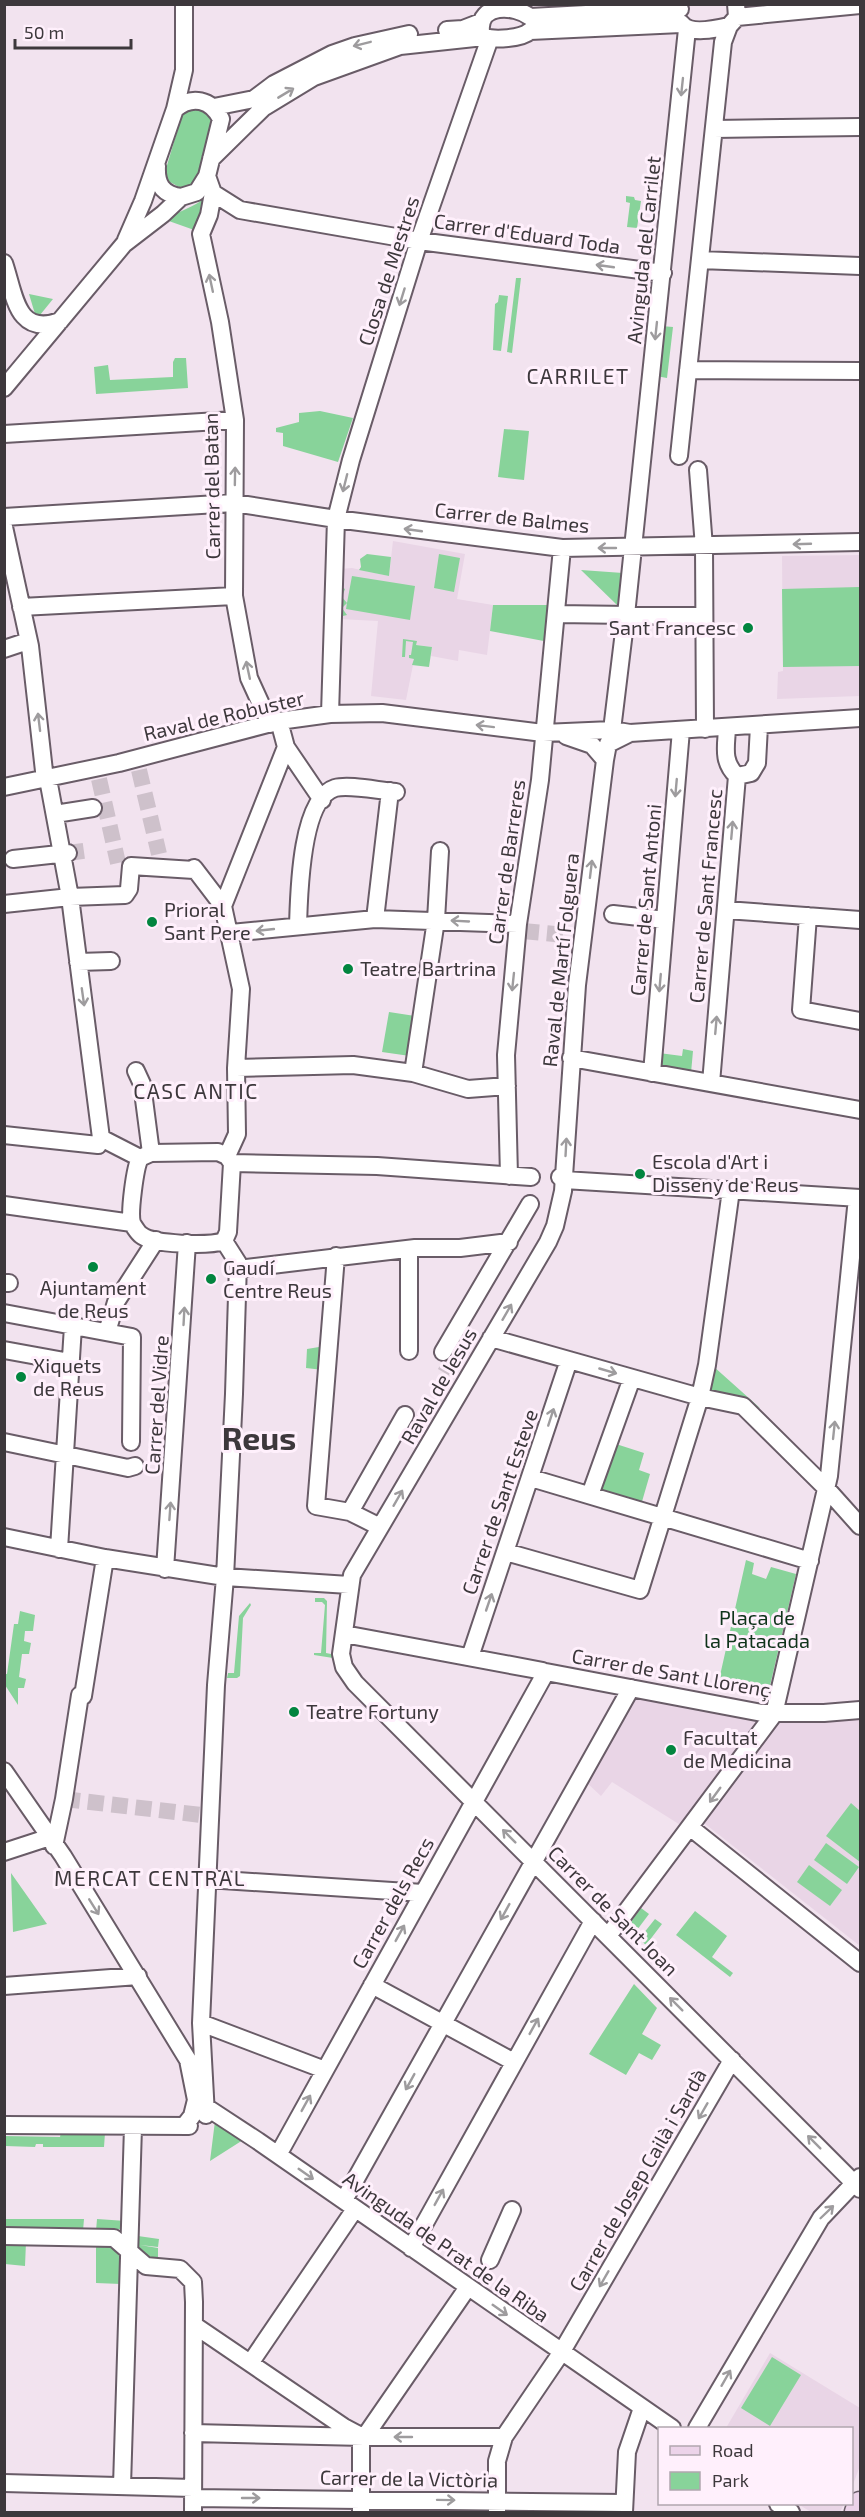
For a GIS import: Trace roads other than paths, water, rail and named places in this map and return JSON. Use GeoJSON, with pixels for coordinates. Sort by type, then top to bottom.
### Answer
{"type":"FeatureCollection","features":[{"type":"Feature","properties":{"kind":"street"},"geometry":{"type":"LineString","coordinates":[[124,244],[144,201],[175,109],[184,70],[184,4]]}},
{"type":"Feature","properties":{"kind":"street"},"geometry":{"type":"LineString","coordinates":[[530,24],[734,16],[861,5]]}},
{"type":"Feature","properties":{"kind":"street"},"geometry":{"type":"LineString","coordinates":[[485,32],[491,11],[508,6],[522,11],[530,24]]}},
{"type":"Feature","properties":{"kind":"street"},"geometry":{"type":"LineString","coordinates":[[679,456],[723,42],[734,16]]}},
{"type":"Feature","properties":{"kind":"street","name":"Avinguda del Carrilet"},"geometry":{"type":"LineString","coordinates":[[612,730],[663,273],[683,17]]}},
{"type":"Feature","properties":{"kind":"street"},"geometry":{"type":"LineString","coordinates":[[175,109],[188,101],[208,104],[254,99],[274,84],[307,66],[355,46],[400,35],[463,29],[524,35],[530,24]]}},
{"type":"Feature","properties":{"kind":"street"},"geometry":{"type":"LineString","coordinates":[[211,159],[263,108],[314,77],[400,46],[485,32]]}},
{"type":"Feature","properties":{"kind":"street","name":"Closa de Mestres"},"geometry":{"type":"LineString","coordinates":[[330,714],[336,519],[351,460],[418,241],[485,32]]}},
{"type":"Feature","properties":{"kind":"street"},"geometry":{"type":"LineString","coordinates":[[4,388],[124,244],[181,197],[197,192],[207,176],[221,119],[184,70]]}},
{"type":"Feature","properties":{"kind":"street"},"geometry":{"type":"LineString","coordinates":[[714,129],[861,127]]}},
{"type":"Feature","properties":{"kind":"street"},"geometry":{"type":"LineString","coordinates":[[157,162],[156,179],[160,187],[166,193],[181,197]]}},
{"type":"Feature","properties":{"kind":"street"},"geometry":{"type":"LineString","coordinates":[[207,176],[213,193]]}},
{"type":"Feature","properties":{"kind":"street","name":"Carrer d'Eduard Toda"},"geometry":{"type":"LineString","coordinates":[[213,193],[240,210],[418,241],[663,273]]}},
{"type":"Feature","properties":{"kind":"street","name":"Carrer del Batan"},"geometry":{"type":"LineString","coordinates":[[213,193],[209,214],[201,234],[220,322],[235,420],[234,596],[249,678],[286,747],[322,800]]}},
{"type":"Feature","properties":{"kind":"street"},"geometry":{"type":"LineString","coordinates":[[700,260],[861,266]]}},
{"type":"Feature","properties":{"kind":"street"},"geometry":{"type":"LineString","coordinates":[[4,263],[23,317],[32,324],[44,326],[60,321]]}},
{"type":"Feature","properties":{"kind":"street"},"geometry":{"type":"LineString","coordinates":[[688,370],[861,371]]}},
{"type":"Feature","properties":{"kind":"street"},"geometry":{"type":"LineString","coordinates":[[4,434],[235,420]]}},
{"type":"Feature","properties":{"kind":"street"},"geometry":{"type":"LineString","coordinates":[[698,470],[704,547],[705,729]]}},
{"type":"Feature","properties":{"kind":"street","name":"Carrer de Balmes"},"geometry":{"type":"LineString","coordinates":[[4,517],[234,503],[336,519],[562,548],[704,547],[861,542]]}},
{"type":"Feature","properties":{"kind":"street"},"geometry":{"type":"LineString","coordinates":[[4,527],[28,641],[46,780],[65,853],[68,897],[101,1138],[98,1145],[4,1135]]}},
{"type":"Feature","properties":{"kind":"street","name":"Carrer de Barreres"},"geometry":{"type":"LineString","coordinates":[[508,1176],[506,1055],[519,928],[549,733],[562,548]]}},
{"type":"Feature","properties":{"kind":"street"},"geometry":{"type":"LineString","coordinates":[[21,607],[234,596]]}},
{"type":"Feature","properties":{"kind":"street"},"geometry":{"type":"LineString","coordinates":[[556,614],[705,616]]}},
{"type":"Feature","properties":{"kind":"street"},"geometry":{"type":"LineString","coordinates":[[4,649],[28,641]]}},
{"type":"Feature","properties":{"kind":"street","name":"Raval de Robuster"},"geometry":{"type":"LineString","coordinates":[[4,787],[46,780],[274,723],[330,714],[382,713],[549,733],[592,745],[605,760]]}},
{"type":"Feature","properties":{"kind":"street","name":"Raval de Robuster"},"geometry":{"type":"LineString","coordinates":[[549,733],[612,730],[630,733],[727,729],[861,718]]}},
{"type":"Feature","properties":{"kind":"street","name":"Carrer de Sant Francesc"},"geometry":{"type":"LineString","coordinates":[[711,1083],[737,776],[751,773],[757,762],[759,726]]}},
{"type":"Feature","properties":{"kind":"street"},"geometry":{"type":"LineString","coordinates":[[727,729],[725,759],[729,769],[737,776]]}},
{"type":"Feature","properties":{"kind":"street","name":"Carrer de Sant Antoni"},"geometry":{"type":"LineString","coordinates":[[652,1073],[681,730]]}},
{"type":"Feature","properties":{"kind":"street","name":"Raval de Martí Folguera"},"geometry":{"type":"LineString","coordinates":[[561,1205],[571,1058],[574,937],[586,910],[608,744],[630,733]]}},
{"type":"Feature","properties":{"kind":"street"},"geometry":{"type":"LineString","coordinates":[[223,906],[286,747]]}},
{"type":"Feature","properties":{"kind":"street"},"geometry":{"type":"LineString","coordinates":[[298,926],[304,846],[314,814],[322,800],[329,790],[339,787],[393,792],[375,919]]}},
{"type":"Feature","properties":{"kind":"street"},"geometry":{"type":"LineString","coordinates":[[55,814],[93,808]]}},
{"type":"Feature","properties":{"kind":"street"},"geometry":{"type":"LineString","coordinates":[[413,1073],[436,920],[440,851]]}},
{"type":"Feature","properties":{"kind":"street"},"geometry":{"type":"LineString","coordinates":[[13,859],[65,853]]}},
{"type":"Feature","properties":{"kind":"street"},"geometry":{"type":"LineString","coordinates":[[4,904],[115,894],[121,897],[129,890],[131,866],[194,869],[223,906],[231,933],[241,989],[236,1068],[237,1134],[229,1160],[228,1232],[224,1241],[212,1245],[156,1240],[141,1235],[132,1223],[135,1167],[146,1155],[142,1084],[136,1071]]}},
{"type":"Feature","properties":{"kind":"street"},"geometry":{"type":"LineString","coordinates":[[586,910],[665,920]]}},
{"type":"Feature","properties":{"kind":"street"},"geometry":{"type":"LineString","coordinates":[[726,910],[861,921]]}},
{"type":"Feature","properties":{"kind":"street"},"geometry":{"type":"LineString","coordinates":[[808,916],[801,1010],[861,1021]]}},
{"type":"Feature","properties":{"kind":"street"},"geometry":{"type":"LineString","coordinates":[[231,933],[375,919],[436,920],[519,928]]}},
{"type":"Feature","properties":{"kind":"street"},"geometry":{"type":"LineString","coordinates":[[78,962],[111,961]]}},
{"type":"Feature","properties":{"kind":"street"},"geometry":{"type":"LineString","coordinates":[[571,1058],[861,1110]]}},
{"type":"Feature","properties":{"kind":"street"},"geometry":{"type":"LineString","coordinates":[[236,1068],[352,1065],[413,1073],[468,1089],[507,1086]]}},
{"type":"Feature","properties":{"kind":"street"},"geometry":{"type":"LineString","coordinates":[[101,1138],[146,1155],[218,1152],[229,1160],[377,1166],[531,1177]]}},
{"type":"Feature","properties":{"kind":"street"},"geometry":{"type":"LineString","coordinates":[[562,1179],[859,1198],[826,1488],[774,1714],[608,1936]]}},
{"type":"Feature","properties":{"kind":"street"},"geometry":{"type":"LineString","coordinates":[[506,1552],[640,1590],[700,1397],[707,1365],[731,1190]]}},
{"type":"Feature","properties":{"kind":"street"},"geometry":{"type":"LineString","coordinates":[[443,1352],[531,1204]]}},
{"type":"Feature","properties":{"kind":"street"},"geometry":{"type":"LineString","coordinates":[[4,1205],[132,1223]]}},
{"type":"Feature","properties":{"kind":"street","name":"Raval de Jesus"},"geometry":{"type":"LineString","coordinates":[[344,1667],[341,1654],[352,1575],[381,1527],[464,1374],[492,1338],[548,1242],[561,1205]]}},
{"type":"Feature","properties":{"kind":"street"},"geometry":{"type":"LineString","coordinates":[[107,1332],[116,1302],[156,1240]]}},
{"type":"Feature","properties":{"kind":"street"},"geometry":{"type":"LineString","coordinates":[[203,2107],[201,2023],[216,1685],[225,1577],[238,1266],[224,1241]]}},
{"type":"Feature","properties":{"kind":"street"},"geometry":{"type":"LineString","coordinates":[[238,1266],[509,1242]]}},
{"type":"Feature","properties":{"kind":"street","name":"Carrer del Vidre"},"geometry":{"type":"LineString","coordinates":[[165,1569],[187,1243]]}},
{"type":"Feature","properties":{"kind":"street"},"geometry":{"type":"LineString","coordinates":[[409,1250],[409,1351]]}},
{"type":"Feature","properties":{"kind":"street"},"geometry":{"type":"LineString","coordinates":[[336,1256],[316,1506],[350,1512],[381,1527]]}},
{"type":"Feature","properties":{"kind":"street"},"geometry":{"type":"LineString","coordinates":[[4,1313],[132,1336],[131,1442]]}},
{"type":"Feature","properties":{"kind":"street"},"geometry":{"type":"LineString","coordinates":[[59,1549],[73,1326]]}},
{"type":"Feature","properties":{"kind":"street"},"geometry":{"type":"LineString","coordinates":[[492,1338],[700,1397],[743,1406],[861,1526]]}},
{"type":"Feature","properties":{"kind":"street"},"geometry":{"type":"LineString","coordinates":[[4,1350],[70,1362]]}},
{"type":"Feature","properties":{"kind":"street","name":"Carrer de Sant Esteve"},"geometry":{"type":"LineString","coordinates":[[470,1658],[569,1360]]}},
{"type":"Feature","properties":{"kind":"street"},"geometry":{"type":"LineString","coordinates":[[590,1495],[632,1378]]}},
{"type":"Feature","properties":{"kind":"street"},"geometry":{"type":"LineString","coordinates":[[350,1512],[405,1415]]}},
{"type":"Feature","properties":{"kind":"street"},"geometry":{"type":"LineString","coordinates":[[4,1442],[128,1468],[135,1466]]}},
{"type":"Feature","properties":{"kind":"street"},"geometry":{"type":"LineString","coordinates":[[531,1478],[810,1561]]}},
{"type":"Feature","properties":{"kind":"street"},"geometry":{"type":"LineString","coordinates":[[4,1537],[165,1569],[225,1577],[349,1586]]}},
{"type":"Feature","properties":{"kind":"street"},"geometry":{"type":"LineString","coordinates":[[55,1846],[80,1695],[83,1696],[105,1558]]}},
{"type":"Feature","properties":{"kind":"street","name":"Carrer de Sant Llorenç"},"geometry":{"type":"LineString","coordinates":[[344,1634],[774,1714],[861,1710]]}},
{"type":"Feature","properties":{"kind":"street","name":"Carrer de Sant Joan"},"geometry":{"type":"LineString","coordinates":[[344,1667],[355,1683],[732,2060],[859,2183]]}},
{"type":"Feature","properties":{"kind":"street","name":"Carrer dels Recs"},"geometry":{"type":"LineString","coordinates":[[278,2154],[545,1672]]}},
{"type":"Feature","properties":{"kind":"street"},"geometry":{"type":"LineString","coordinates":[[251,2362],[349,2205],[443,2023],[631,1688]]}},
{"type":"Feature","properties":{"kind":"street"},"geometry":{"type":"LineString","coordinates":[[4,1771],[138,1976],[188,2060],[203,2107]]}},
{"type":"Feature","properties":{"kind":"street"},"geometry":{"type":"LineString","coordinates":[[691,1828],[861,1963]]}},
{"type":"Feature","properties":{"kind":"street"},"geometry":{"type":"LineString","coordinates":[[4,1852],[55,1846]]}},
{"type":"Feature","properties":{"kind":"street"},"geometry":{"type":"LineString","coordinates":[[207,1879],[423,1893]]}},
{"type":"Feature","properties":{"kind":"street"},"geometry":{"type":"LineString","coordinates":[[411,2248],[593,1921]]}},
{"type":"Feature","properties":{"kind":"street"},"geometry":{"type":"LineString","coordinates":[[4,1986],[138,1976]]}},
{"type":"Feature","properties":{"kind":"street"},"geometry":{"type":"LineString","coordinates":[[372,1985],[514,2062]]}},
{"type":"Feature","properties":{"kind":"street"},"geometry":{"type":"LineString","coordinates":[[201,2023],[325,2070]]}},
{"type":"Feature","properties":{"kind":"street","name":"Carrer de Josep Cailà i Sardà"},"geometry":{"type":"LineString","coordinates":[[504,2437],[561,2353],[732,2060]]}},
{"type":"Feature","properties":{"kind":"street"},"geometry":{"type":"LineString","coordinates":[[4,2125],[187,2126],[192,2116],[203,2107]]}},
{"type":"Feature","properties":{"kind":"street","name":"Avinguda de Prat de la Riba"},"geometry":{"type":"LineString","coordinates":[[203,2107],[278,2154],[670,2427]]}},
{"type":"Feature","properties":{"kind":"street"},"geometry":{"type":"LineString","coordinates":[[122,2486],[133,2127]]}},
{"type":"Feature","properties":{"kind":"street"},"geometry":{"type":"LineString","coordinates":[[698,2427],[821,2218],[859,2183]]}},
{"type":"Feature","properties":{"kind":"street"},"geometry":{"type":"LineString","coordinates":[[490,2260],[512,2210]]}},
{"type":"Feature","properties":{"kind":"street"},"geometry":{"type":"LineString","coordinates":[[4,2236],[111,2237],[146,2266],[180,2269],[194,2283],[193,2499]]}},
{"type":"Feature","properties":{"kind":"street"},"geometry":{"type":"LineString","coordinates":[[361,2506],[361,2442],[468,2287]]}},
{"type":"Feature","properties":{"kind":"street"},"geometry":{"type":"LineString","coordinates":[[194,2325],[344,2427],[364,2438]]}},
{"type":"Feature","properties":{"kind":"street"},"geometry":{"type":"LineString","coordinates":[[624,2508],[627,2452],[642,2408]]}},
{"type":"Feature","properties":{"kind":"street"},"geometry":{"type":"LineString","coordinates":[[193,2433],[364,2438],[504,2437],[498,2462],[497,2507]]}},
{"type":"Feature","properties":{"kind":"street","name":"Carrer de la Victòria"},"geometry":{"type":"LineString","coordinates":[[4,2483],[122,2486],[193,2499],[361,2506],[624,2508]]}},
{"type":"Feature","properties":{"kind":"street"},"geometry":{"type":"LineString","coordinates":[[857,2512],[861,2504]]}},
{"type":"Feature","properties":{"kind":"tunnel"},"geometry":{"type":"LineString","coordinates":[[139,770],[159,854]]}},
{"type":"Feature","properties":{"kind":"tunnel"},"geometry":{"type":"LineString","coordinates":[[99,779],[118,863]]}},
{"type":"Feature","properties":{"kind":"tunnel"},"geometry":{"type":"LineString","coordinates":[[68,853],[90,850]]}},
{"type":"Feature","properties":{"kind":"tunnel"},"geometry":{"type":"LineString","coordinates":[[523,931],[566,935]]}},
{"type":"Feature","properties":{"kind":"tunnel"},"geometry":{"type":"LineString","coordinates":[[442,1362],[459,1372]]}},
{"type":"Feature","properties":{"kind":"tunnel"},"geometry":{"type":"LineString","coordinates":[[64,1799],[210,1816]]}},
{"type":"Feature","properties":{"kind":"place","name":"Sant Francesc"},"geometry":{"type":"Point","coordinates":[748,628]}},
{"type":"Feature","properties":{"kind":"place","name":"Prioral Sant Pere"},"geometry":{"type":"Point","coordinates":[152,922]}},
{"type":"Feature","properties":{"kind":"place","name":"Teatre Bartrina"},"geometry":{"type":"Point","coordinates":[348,969]}},
{"type":"Feature","properties":{"kind":"place","name":"Escola d'Art i Disseny de Reus"},"geometry":{"type":"Point","coordinates":[640,1174]}},
{"type":"Feature","properties":{"kind":"place","name":"Ajuntament de Reus"},"geometry":{"type":"Point","coordinates":[93,1267]}},
{"type":"Feature","properties":{"kind":"place","name":"Gaudí Centre Reus"},"geometry":{"type":"Point","coordinates":[211,1279]}},
{"type":"Feature","properties":{"kind":"place","name":"Xiquets de Reus"},"geometry":{"type":"Point","coordinates":[21,1377]}},
{"type":"Feature","properties":{"kind":"place","name":"Teatre Fortuny"},"geometry":{"type":"Point","coordinates":[294,1712]}},
{"type":"Feature","properties":{"kind":"place","name":"Facultat de Medicina"},"geometry":{"type":"Point","coordinates":[671,1750]}},
{"type":"Feature","properties":{"kind":"district","name":"CARRILET"},"geometry":{"type":"Point","coordinates":[578,377]}},
{"type":"Feature","properties":{"kind":"district","name":"CASC ANTIC"},"geometry":{"type":"Point","coordinates":[196,1092]}},
{"type":"Feature","properties":{"kind":"district","name":"Reus"},"geometry":{"type":"Point","coordinates":[259,1439]}},
{"type":"Feature","properties":{"kind":"district","name":"MERCAT CENTRAL"},"geometry":{"type":"Point","coordinates":[150,1879]}},
{"type":"Feature","properties":{"kind":"park label","name":"Plaça de la Patacada"},"geometry":{"type":"Point","coordinates":[757,1630]}}]}
